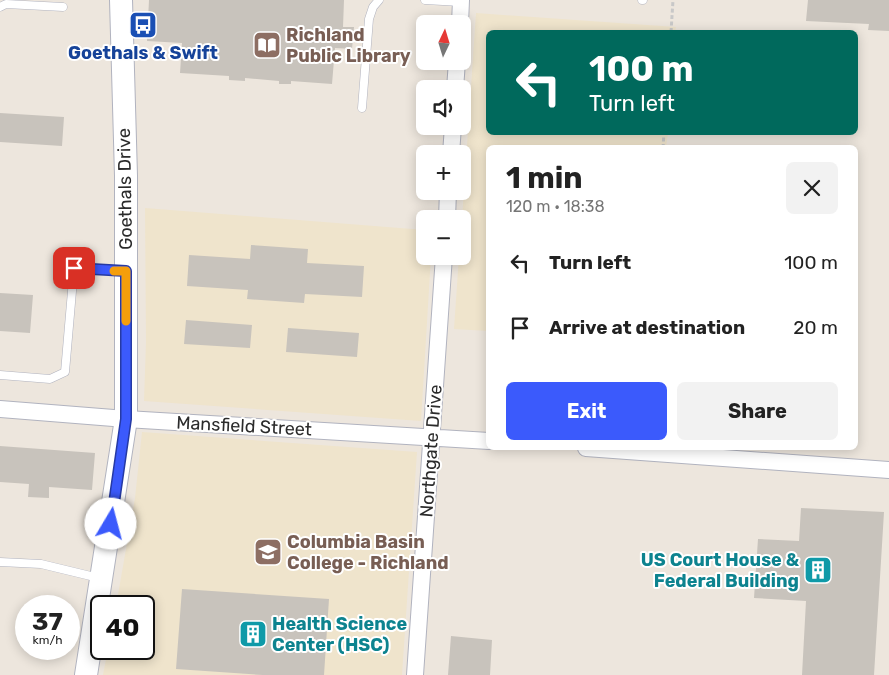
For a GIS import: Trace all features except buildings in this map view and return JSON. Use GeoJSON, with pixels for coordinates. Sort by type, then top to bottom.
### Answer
{"type":"FeatureCollection","features":[{"type":"Feature","properties":{"kind":"street","name":"Goethals Drive"},"geometry":{"type":"LineString","coordinates":[[86,675],[126,419],[126,271],[121,0]]}},
{"type":"Feature","properties":{"kind":"street"},"geometry":{"type":"LineString","coordinates":[[460,15],[461,1]]}},
{"type":"Feature","properties":{"kind":"street","name":"Northgate Drive"},"geometry":{"type":"LineString","coordinates":[[415,675],[443,265]]}},
{"type":"Feature","properties":{"kind":"street","name":"Mansfield Street"},"geometry":{"type":"LineString","coordinates":[[0,409],[126,419],[486,441]]}},
{"type":"Feature","properties":{"kind":"street"},"geometry":{"type":"LineString","coordinates":[[614,450],[889,470]]}},
{"type":"Feature","properties":{"kind":"lane"},"geometry":{"type":"LineString","coordinates":[[362,108],[369,19],[373,8],[379,0]]}},
{"type":"Feature","properties":{"kind":"lane"},"geometry":{"type":"LineString","coordinates":[[425,0],[461,1]]}},
{"type":"Feature","properties":{"kind":"lane"},"geometry":{"type":"LineString","coordinates":[[0,7],[6,4],[63,7]]}},
{"type":"Feature","properties":{"kind":"lane"},"geometry":{"type":"LineString","coordinates":[[0,375],[50,379],[66,372],[74,268],[126,271]]}},
{"type":"Feature","properties":{"kind":"lane"},"geometry":{"type":"LineString","coordinates":[[0,562],[41,564],[102,579]]}},
{"type":"Feature","properties":{"kind":"path"},"geometry":{"type":"LineString","coordinates":[[671,30],[673,0]]}},
{"type":"Feature","properties":{"kind":"shaded area"},"geometry":{"type":"Polygon","coordinates":[[[476,13],[676,27],[675,30],[486,30],[486,135],[668,135],[666,145],[486,145],[486,331],[454,329],[458,265],[471,265],[471,210],[463,210],[463,200],[471,200],[471,145],[467,145],[468,135],[471,135],[471,87],[476,13]]]}},
{"type":"Feature","properties":{"kind":"shaded area"},"geometry":{"type":"Polygon","coordinates":[[[145,208],[416,229],[416,265],[430,265],[421,421],[144,401],[146,342],[145,208]]]}},
{"type":"Feature","properties":{"kind":"shaded area","name":"Columbia Basin College - Richland"},"geometry":{"type":"Polygon","coordinates":[[[142,432],[417,452],[402,675],[103,675],[106,660],[155,660],[155,595],[118,595],[135,498],[142,432]]]}},
{"type":"Feature","properties":{"kind":"slow traffic"},"geometry":{"type":"LineString","coordinates":[[114,271],[126,271],[126,321]]}},
{"type":"Feature","properties":{"kind":"place","name":"Goethals & Swift"},"geometry":{"type":"Point","coordinates":[143,25]}},
{"type":"Feature","properties":{"kind":"place","name":"Richland Public Library"},"geometry":{"type":"Point","coordinates":[267,45]}},
{"type":"Feature","properties":{"kind":"place","name":"Columbia Basin College - Richland"},"geometry":{"type":"Point","coordinates":[268,552]}},
{"type":"Feature","properties":{"kind":"place","name":"US Court House & Federal Building"},"geometry":{"type":"Point","coordinates":[818,570]}},
{"type":"Feature","properties":{"kind":"place","name":"Health Science Center (HSC)"},"geometry":{"type":"Point","coordinates":[253,634]}},
{"type":"Feature","properties":{"kind":"route"},"geometry":{"type":"LineString","coordinates":[[74,268],[126,271],[126,419],[111,524]]}}]}
